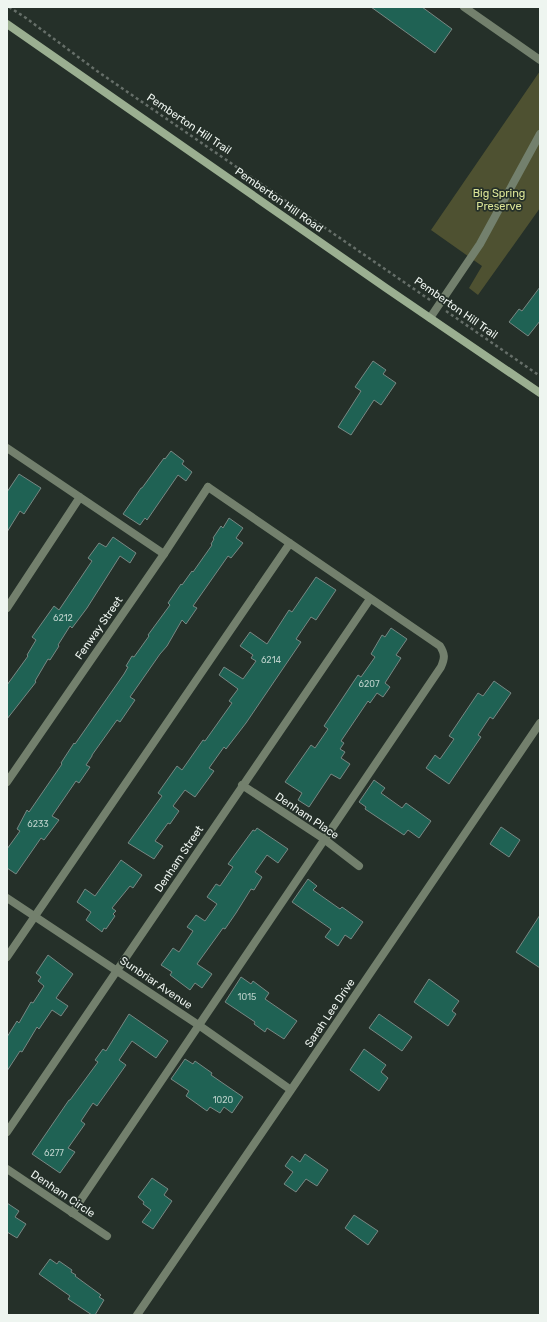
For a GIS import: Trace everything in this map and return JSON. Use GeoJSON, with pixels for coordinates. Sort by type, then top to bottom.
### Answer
{"type":"FeatureCollection","features":[{"type":"Feature","properties":{"kind":"street"},"geometry":{"type":"LineString","coordinates":[[464,7],[540,60]]}},
{"type":"Feature","properties":{"kind":"street","name":"Pemberton Hill Road"},"geometry":{"type":"LineString","coordinates":[[7,24],[540,393]]}},
{"type":"Feature","properties":{"kind":"street"},"geometry":{"type":"LineString","coordinates":[[430,318],[480,244],[540,134]]}},
{"type":"Feature","properties":{"kind":"street"},"geometry":{"type":"LineString","coordinates":[[7,448],[164,554]]}},
{"type":"Feature","properties":{"kind":"street","name":"Fenway Street"},"geometry":{"type":"LineString","coordinates":[[7,782],[164,554],[208,487],[290,543]]}},
{"type":"Feature","properties":{"kind":"street"},"geometry":{"type":"LineString","coordinates":[[7,608],[80,497]]}},
{"type":"Feature","properties":{"kind":"street"},"geometry":{"type":"LineString","coordinates":[[7,958],[290,543],[440,646],[444,652],[441,667],[324,839],[200,1026],[72,1213]]}},
{"type":"Feature","properties":{"kind":"street","name":"Denham Street"},"geometry":{"type":"LineString","coordinates":[[7,1132],[370,599]]}},
{"type":"Feature","properties":{"kind":"street","name":"Sarah Lee Drive"},"geometry":{"type":"LineString","coordinates":[[137,1315],[540,723]]}},
{"type":"Feature","properties":{"kind":"street","name":"Denham Place"},"geometry":{"type":"LineString","coordinates":[[242,785],[324,839],[359,866]]}},
{"type":"Feature","properties":{"kind":"street","name":"Sunbriar Avenue"},"geometry":{"type":"LineString","coordinates":[[7,898],[118,970],[291,1090]]}},
{"type":"Feature","properties":{"kind":"street","name":"Denham Circle"},"geometry":{"type":"LineString","coordinates":[[7,1169],[107,1236]]}},
{"type":"Feature","properties":{"kind":"path","name":"Pemberton Hill Trail"},"geometry":{"type":"LineString","coordinates":[[9,7],[121,88],[540,376]]}},
{"type":"Feature","properties":{"kind":"green space","name":"Big Spring Preserve"},"geometry":{"type":"Polygon","coordinates":[[[540,71],[540,208],[478,295],[469,288],[482,266],[431,230],[540,71]]]}},
{"type":"Feature","properties":{"kind":"building"},"geometry":{"type":"Polygon","coordinates":[[[371,7],[422,7],[452,29],[435,53],[371,7]]]}},
{"type":"Feature","properties":{"kind":"building"},"geometry":{"type":"Polygon","coordinates":[[[540,287],[540,321],[528,336],[509,322],[519,309],[522,311],[540,287]]]}},
{"type":"Feature","properties":{"kind":"building"},"geometry":{"type":"Polygon","coordinates":[[[373,361],[386,370],[383,374],[396,383],[381,405],[374,400],[351,435],[338,427],[361,391],[355,387],[373,361]]]}},
{"type":"Feature","properties":{"kind":"building"},"geometry":{"type":"Polygon","coordinates":[[[171,451],[184,461],[182,464],[192,472],[186,481],[178,475],[147,520],[145,518],[140,525],[123,514],[141,488],[171,451]]]}},
{"type":"Feature","properties":{"kind":"building"},"geometry":{"type":"Polygon","coordinates":[[[19,474],[41,488],[24,514],[20,511],[7,532],[7,492],[19,474]]]}},
{"type":"Feature","properties":{"kind":"building"},"geometry":{"type":"Polygon","coordinates":[[[229,518],[243,528],[236,538],[243,543],[231,558],[228,556],[193,606],[197,608],[186,624],[182,620],[167,646],[130,697],[135,700],[120,722],[117,720],[86,765],[90,767],[79,783],[76,781],[52,816],[59,820],[44,840],[41,838],[16,874],[7,868],[7,849],[20,831],[17,829],[27,810],[29,812],[62,764],[61,763],[74,743],[75,744],[124,674],[128,667],[126,666],[132,656],[134,657],[170,605],[168,603],[181,584],[182,585],[192,571],[193,572],[212,545],[213,538],[221,526],[223,528],[229,518]]]}},
{"type":"Feature","properties":{"kind":"building"},"geometry":{"type":"Polygon","coordinates":[[[113,537],[136,553],[130,563],[120,556],[87,608],[72,628],[70,626],[50,660],[48,659],[35,681],[36,682],[7,719],[7,685],[28,656],[27,655],[36,640],[32,637],[54,606],[59,610],[92,561],[88,558],[99,543],[106,547],[113,537]]]}},
{"type":"Feature","properties":{"kind":"building"},"geometry":{"type":"Polygon","coordinates":[[[316,577],[336,590],[316,620],[311,617],[296,639],[301,642],[246,723],[226,749],[224,747],[209,768],[214,771],[195,797],[185,790],[173,806],[179,811],[155,841],[163,846],[154,859],[128,843],[162,796],[158,793],[177,766],[182,770],[232,703],[229,701],[238,689],[219,675],[224,667],[243,679],[256,661],[251,658],[253,655],[240,646],[250,632],[267,644],[289,610],[292,612],[316,577]]]}},
{"type":"Feature","properties":{"kind":"building"},"geometry":{"type":"Polygon","coordinates":[[[391,628],[407,639],[396,655],[401,658],[385,683],[390,687],[383,697],[377,693],[370,703],[368,701],[341,741],[344,743],[340,749],[345,752],[341,758],[350,764],[340,779],[331,774],[309,807],[298,800],[302,793],[285,782],[311,745],[315,748],[328,729],[324,726],[358,675],[361,677],[375,657],[371,654],[382,635],[385,637],[391,628]]]}},
{"type":"Feature","properties":{"kind":"building"},"geometry":{"type":"Polygon","coordinates":[[[494,681],[511,693],[493,719],[490,717],[478,735],[481,737],[449,784],[426,768],[435,755],[440,759],[454,739],[449,736],[478,693],[483,696],[494,681]]]}},
{"type":"Feature","properties":{"kind":"building"},"geometry":{"type":"Polygon","coordinates":[[[374,780],[385,788],[381,793],[402,808],[406,803],[431,821],[419,838],[408,830],[404,835],[365,809],[366,807],[359,802],[374,780]]]}},
{"type":"Feature","properties":{"kind":"building"},"geometry":{"type":"Polygon","coordinates":[[[501,827],[520,840],[509,857],[490,844],[501,827]]]}},
{"type":"Feature","properties":{"kind":"building"},"geometry":{"type":"Polygon","coordinates":[[[257,828],[288,849],[278,863],[267,855],[255,872],[262,877],[254,890],[251,889],[225,929],[223,928],[197,964],[212,974],[202,988],[195,983],[190,990],[170,975],[172,972],[161,965],[173,948],[179,952],[193,931],[187,927],[196,915],[205,921],[217,904],[207,897],[216,884],[220,886],[233,867],[228,864],[253,830],[255,831],[257,828]]]}},
{"type":"Feature","properties":{"kind":"building"},"geometry":{"type":"Polygon","coordinates":[[[121,860],[142,875],[133,888],[130,886],[112,908],[116,911],[113,914],[115,916],[106,929],[104,928],[102,932],[86,920],[91,912],[77,902],[85,889],[95,896],[121,860]]]}},
{"type":"Feature","properties":{"kind":"building"},"geometry":{"type":"Polygon","coordinates":[[[308,879],[317,886],[313,890],[340,909],[342,907],[363,922],[351,939],[345,935],[338,946],[325,937],[331,929],[292,902],[308,879]]]}},
{"type":"Feature","properties":{"kind":"building"},"geometry":{"type":"Polygon","coordinates":[[[540,915],[540,968],[516,952],[540,915]]]}},
{"type":"Feature","properties":{"kind":"building"},"geometry":{"type":"Polygon","coordinates":[[[48,955],[73,974],[56,998],[68,1006],[61,1016],[52,1010],[39,1029],[37,1027],[22,1052],[20,1051],[7,1071],[7,1037],[17,1021],[19,1023],[31,1002],[33,1003],[44,986],[38,981],[41,977],[36,973],[48,955]]]}},
{"type":"Feature","properties":{"kind":"building"},"geometry":{"type":"Polygon","coordinates":[[[241,977],[251,984],[253,981],[269,993],[265,999],[297,1021],[284,1039],[267,1028],[265,1032],[254,1024],[255,1022],[225,1002],[241,977]]]}},
{"type":"Feature","properties":{"kind":"building"},"geometry":{"type":"Polygon","coordinates":[[[429,979],[459,1001],[452,1011],[456,1014],[448,1026],[414,1002],[429,979]]]}},
{"type":"Feature","properties":{"kind":"building"},"geometry":{"type":"Polygon","coordinates":[[[129,1014],[168,1041],[156,1058],[132,1041],[119,1060],[126,1065],[97,1106],[93,1103],[81,1121],[85,1124],[68,1148],[75,1152],[60,1173],[32,1154],[69,1100],[98,1062],[95,1060],[103,1049],[106,1051],[129,1014]]]}},
{"type":"Feature","properties":{"kind":"building"},"geometry":{"type":"Polygon","coordinates":[[[379,1014],[412,1037],[402,1051],[369,1028],[379,1014]]]}},
{"type":"Feature","properties":{"kind":"building"},"geometry":{"type":"Polygon","coordinates":[[[364,1049],[386,1065],[381,1072],[388,1078],[379,1091],[350,1070],[364,1049]]]}},
{"type":"Feature","properties":{"kind":"building"},"geometry":{"type":"Polygon","coordinates":[[[185,1059],[193,1064],[195,1061],[212,1073],[211,1075],[243,1097],[232,1113],[224,1107],[220,1113],[210,1107],[207,1111],[186,1096],[189,1091],[171,1079],[185,1059]]]}},
{"type":"Feature","properties":{"kind":"building"},"geometry":{"type":"Polygon","coordinates":[[[305,1154],[328,1170],[317,1186],[306,1179],[296,1192],[284,1184],[293,1172],[285,1166],[292,1156],[300,1162],[305,1154]]]}},
{"type":"Feature","properties":{"kind":"building"},"geometry":{"type":"Polygon","coordinates":[[[152,1178],[168,1189],[164,1195],[172,1201],[153,1229],[142,1222],[151,1210],[143,1204],[144,1202],[138,1197],[152,1178]]]}},
{"type":"Feature","properties":{"kind":"building"},"geometry":{"type":"Polygon","coordinates":[[[7,1203],[19,1211],[15,1217],[26,1224],[17,1238],[7,1232],[7,1203]]]}},
{"type":"Feature","properties":{"kind":"building"},"geometry":{"type":"Polygon","coordinates":[[[354,1215],[378,1231],[368,1245],[345,1228],[354,1215]]]}},
{"type":"Feature","properties":{"kind":"building"},"geometry":{"type":"Polygon","coordinates":[[[50,1259],[57,1264],[59,1261],[72,1270],[71,1272],[76,1275],[75,1276],[101,1295],[99,1297],[104,1300],[95,1315],[92,1315],[68,1299],[70,1296],[39,1274],[50,1259]]]}}]}
